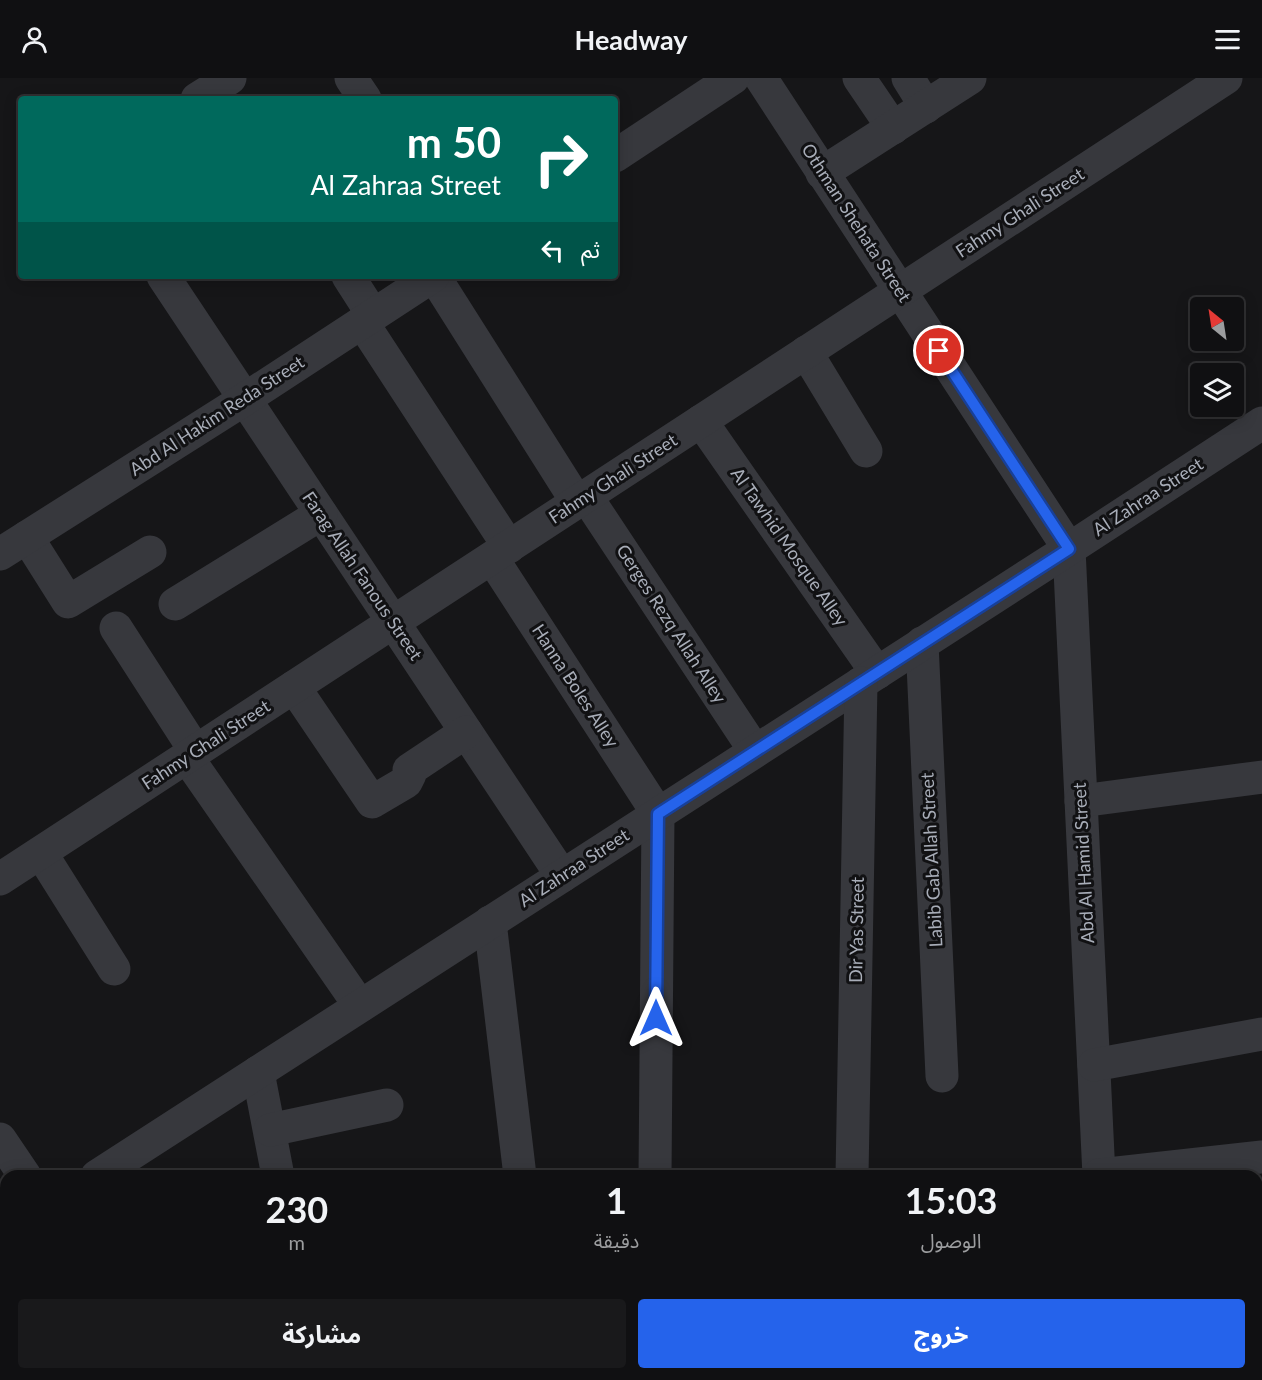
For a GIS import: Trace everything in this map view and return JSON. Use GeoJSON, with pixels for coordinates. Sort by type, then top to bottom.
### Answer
{"type":"FeatureCollection","features":[{"type":"Feature","properties":{"kind":"street"},"geometry":{"type":"LineString","coordinates":[[202,96],[230,78]]}},
{"type":"Feature","properties":{"kind":"street"},"geometry":{"type":"LineString","coordinates":[[351,78],[363,96]]}},
{"type":"Feature","properties":{"kind":"street"},"geometry":{"type":"LineString","coordinates":[[618,154],[733,78]]}},
{"type":"Feature","properties":{"kind":"street","name":"Othman Shehata Street"},"geometry":{"type":"LineString","coordinates":[[761,78],[1069,549]]}},
{"type":"Feature","properties":{"kind":"street"},"geometry":{"type":"LineString","coordinates":[[859,78],[893,128]]}},
{"type":"Feature","properties":{"kind":"street"},"geometry":{"type":"LineString","coordinates":[[908,78],[926,107]]}},
{"type":"Feature","properties":{"kind":"street"},"geometry":{"type":"LineString","coordinates":[[822,173],[970,78]]}},
{"type":"Feature","properties":{"kind":"street","name":"Fahmy Ghali Street"},"geometry":{"type":"LineString","coordinates":[[0,879],[1226,78]]}},
{"type":"Feature","properties":{"kind":"street","name":"Farag Allah Fanous Street"},"geometry":{"type":"LineString","coordinates":[[165,279],[562,876]]}},
{"type":"Feature","properties":{"kind":"street","name":"Hanna Boles Alley"},"geometry":{"type":"LineString","coordinates":[[349,279],[368,319],[500,552],[658,814]]}},
{"type":"Feature","properties":{"kind":"street","name":"Abd Al Hakim Reda Street"},"geometry":{"type":"LineString","coordinates":[[0,554],[429,279]]}},
{"type":"Feature","properties":{"kind":"street","name":"Gerges Rezq Allah Alley"},"geometry":{"type":"LineString","coordinates":[[436,279],[582,499],[755,751]]}},
{"type":"Feature","properties":{"kind":"street"},"geometry":{"type":"LineString","coordinates":[[806,352],[866,451]]}},
{"type":"Feature","properties":{"kind":"street","name":"Al Tawhid Mosque Alley"},"geometry":{"type":"LineString","coordinates":[[701,421],[869,678]]}},
{"type":"Feature","properties":{"kind":"street","name":"Al Zahraa Street"},"geometry":{"type":"LineString","coordinates":[[106,1170],[1262,423]]}},
{"type":"Feature","properties":{"kind":"street"},"geometry":{"type":"LineString","coordinates":[[175,604],[321,514]]}},
{"type":"Feature","properties":{"kind":"street"},"geometry":{"type":"LineString","coordinates":[[27,537],[68,602],[150,552]]}},
{"type":"Feature","properties":{"kind":"street","name":"Abd Al Hamid Street"},"geometry":{"type":"LineString","coordinates":[[1069,549],[1100,1170]]}},
{"type":"Feature","properties":{"kind":"street"},"geometry":{"type":"LineString","coordinates":[[116,628],[191,754],[360,1006]]}},
{"type":"Feature","properties":{"kind":"street","name":"Labib Gab Allah Street"},"geometry":{"type":"LineString","coordinates":[[922,644],[942,1076]]}},
{"type":"Feature","properties":{"kind":"street","name":"Dir Yas Street"},"geometry":{"type":"LineString","coordinates":[[852,1170],[869,678]]}},
{"type":"Feature","properties":{"kind":"street"},"geometry":{"type":"LineString","coordinates":[[294,687],[372,802],[406,782],[410,774],[409,770],[466,732]]}},
{"type":"Feature","properties":{"kind":"street"},"geometry":{"type":"LineString","coordinates":[[1081,801],[1262,777]]}},
{"type":"Feature","properties":{"kind":"street"},"geometry":{"type":"LineString","coordinates":[[655,1170],[658,814]]}},
{"type":"Feature","properties":{"kind":"street"},"geometry":{"type":"LineString","coordinates":[[41,853],[114,969]]}},
{"type":"Feature","properties":{"kind":"street"},"geometry":{"type":"LineString","coordinates":[[490,922],[519,1170]]}},
{"type":"Feature","properties":{"kind":"street"},"geometry":{"type":"LineString","coordinates":[[1094,1065],[1262,1034]]}},
{"type":"Feature","properties":{"kind":"street"},"geometry":{"type":"LineString","coordinates":[[258,1072],[277,1170]]}},
{"type":"Feature","properties":{"kind":"street"},"geometry":{"type":"LineString","coordinates":[[270,1130],[387,1105]]}},
{"type":"Feature","properties":{"kind":"street"},"geometry":{"type":"LineString","coordinates":[[0,1139],[21,1170]]}},
{"type":"Feature","properties":{"kind":"street"},"geometry":{"type":"LineString","coordinates":[[1151,1170],[1262,1157]]}},
{"type":"Feature","properties":{"kind":"route"},"geometry":{"type":"LineString","coordinates":[[656,1018],[658,814],[1069,549],[939,351]]}}]}
